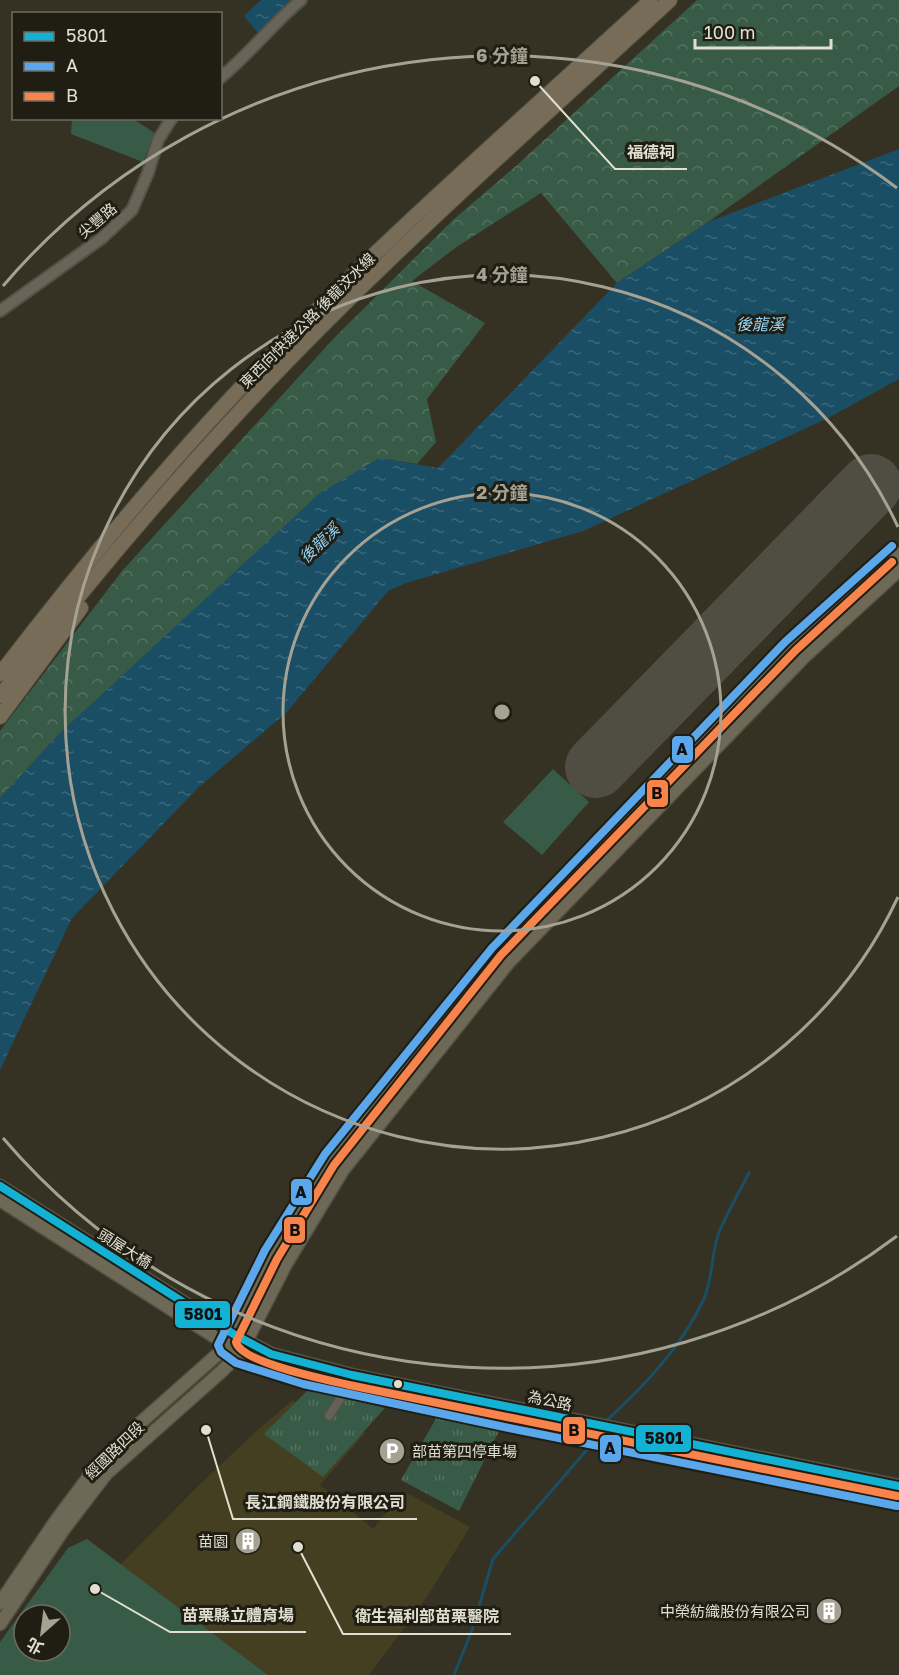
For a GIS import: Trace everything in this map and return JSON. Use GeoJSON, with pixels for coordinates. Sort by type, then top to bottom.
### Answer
{"type":"FeatureCollection","features":[{"type":"Feature","properties":{"kind":"highway","name":"東西向快速公路 後龍汶水線"},"geometry":{"type":"LineString","coordinates":[[0,674],[64,591],[139,501],[230,399],[347,281],[651,0]]}},
{"type":"Feature","properties":{"kind":"highway","name":"東西向快速公路 後龍汶水線"},"geometry":{"type":"LineString","coordinates":[[0,696],[133,531],[242,409],[422,229],[670,0]]}},
{"type":"Feature","properties":{"kind":"highway"},"geometry":{"type":"LineString","coordinates":[[0,717],[109,570],[133,531]]}},
{"type":"Feature","properties":{"kind":"highway"},"geometry":{"type":"LineString","coordinates":[[0,664],[38,616],[64,591]]}},
{"type":"Feature","properties":{"kind":"main road"},"geometry":{"type":"LineString","coordinates":[[232,1340],[274,1255],[334,1160],[500,955],[793,649],[899,554]]}},
{"type":"Feature","properties":{"kind":"main road","name":"經國路四段"},"geometry":{"type":"LineString","coordinates":[[0,1604],[59,1526],[106,1474],[222,1371],[243,1348],[286,1264],[344,1170],[509,962],[804,657],[899,570]]}},
{"type":"Feature","properties":{"kind":"main road","name":"頭屋大橋"},"geometry":{"type":"LineString","coordinates":[[0,1186],[232,1340]]}},
{"type":"Feature","properties":{"kind":"main road","name":"頭屋大橋"},"geometry":{"type":"LineString","coordinates":[[0,1200],[196,1317]]}},
{"type":"Feature","properties":{"kind":"main road","name":"為公路"},"geometry":{"type":"LineString","coordinates":[[232,1340],[243,1348],[305,1374],[351,1380],[899,1486]]}},
{"type":"Feature","properties":{"kind":"main road","name":"經國路四段"},"geometry":{"type":"LineString","coordinates":[[0,1624],[59,1526],[103,1460],[139,1424],[232,1340]]}},
{"type":"Feature","properties":{"kind":"main road","name":"為公路"},"geometry":{"type":"LineString","coordinates":[[351,1380],[899,1496]]}},
{"type":"Feature","properties":{"kind":"street"},"geometry":{"type":"LineString","coordinates":[[222,76],[241,62],[272,26],[301,0]]}},
{"type":"Feature","properties":{"kind":"street","name":"尖豐路"},"geometry":{"type":"LineString","coordinates":[[0,311],[102,238],[132,210],[148,173],[158,140],[171,120]]}},
{"type":"Feature","properties":{"kind":"street"},"geometry":{"type":"LineString","coordinates":[[329,1416],[351,1380]]}},
{"type":"Feature","properties":{"kind":"shaded area"},"geometry":{"type":"Polygon","coordinates":[[[293,1400],[318,1421],[339,1415],[365,1433],[320,1485],[373,1529],[403,1491],[470,1527],[425,1600],[369,1675],[268,1675],[120,1565],[200,1484],[293,1400]]]}},
{"type":"Feature","properties":{"kind":"green space"},"geometry":{"type":"Polygon","coordinates":[[[697,0],[899,0],[899,86],[708,222],[617,283],[541,193],[455,248],[412,281],[485,323],[427,399],[436,442],[417,464],[379,458],[62,731],[0,798],[0,731],[122,571],[335,337],[453,220],[517,165],[697,0]]]}},
{"type":"Feature","properties":{"kind":"green space"},"geometry":{"type":"Polygon","coordinates":[[[72,120],[135,120],[155,133],[143,162],[71,134],[72,120]]]}},
{"type":"Feature","properties":{"kind":"green space"},"geometry":{"type":"Polygon","coordinates":[[[553,769],[589,802],[542,855],[503,822],[553,769]]]}},
{"type":"Feature","properties":{"kind":"green space"},"geometry":{"type":"Polygon","coordinates":[[[309,1389],[385,1408],[323,1477],[264,1434],[309,1389]]]}},
{"type":"Feature","properties":{"kind":"green space"},"geometry":{"type":"Polygon","coordinates":[[[438,1415],[500,1429],[459,1511],[401,1480],[438,1415]]]}},
{"type":"Feature","properties":{"kind":"green space"},"geometry":{"type":"Polygon","coordinates":[[[87,1539],[268,1675],[0,1675],[0,1642],[12,1625],[12,1663],[72,1663],[72,1603],[28,1603],[68,1548],[87,1539]]]}},
{"type":"Feature","properties":{"kind":"water"},"geometry":{"type":"Polygon","coordinates":[[[261,0],[292,0],[259,34],[244,16],[261,0]]]}},
{"type":"Feature","properties":{"kind":"water","name":"後龍溪"},"geometry":{"type":"Polygon","coordinates":[[[899,149],[899,379],[828,418],[583,531],[406,583],[388,591],[286,713],[200,786],[72,918],[0,1070],[0,798],[62,731],[320,493],[379,458],[438,468],[617,283],[708,222],[899,149]]]}},
{"type":"Feature","properties":{"kind":"waterway"},"geometry":{"type":"LineString","coordinates":[[605,1422],[660,1366],[694,1319],[706,1293],[718,1235],[749,1173]]}},
{"type":"Feature","properties":{"kind":"waterway"},"geometry":{"type":"LineString","coordinates":[[454,1675],[472,1630],[493,1559],[591,1445]]}},
{"type":"Feature","properties":{"kind":"runway"},"geometry":{"type":"LineString","coordinates":[[596,767],[871,485]]}},
{"type":"Feature","properties":{"kind":"transit line","name":"A"},"geometry":{"type":"LineString","coordinates":[[892,546],[785,642],[492,948],[325,1154],[265,1250],[218,1345],[221,1352],[236,1363],[303,1384],[897,1506]]}},
{"type":"Feature","properties":{"kind":"transit line","name":"B"},"geometry":{"type":"LineString","coordinates":[[892,562],[796,650],[501,955],[334,1165],[277,1259],[236,1342],[241,1350],[268,1364],[323,1379],[897,1496]]}},
{"type":"Feature","properties":{"kind":"transit line","name":"5801"},"geometry":{"type":"LineString","coordinates":[[0,1186],[235,1335],[271,1354],[352,1375],[899,1486]]}},
{"type":"Feature","properties":{"kind":"place","name":"福德祠"},"geometry":{"type":"Point","coordinates":[535,81]}},
{"type":"Feature","properties":{"kind":"place","name":"長江鋼鐵股份有限公司"},"geometry":{"type":"Point","coordinates":[206,1430]}},
{"type":"Feature","properties":{"kind":"place","name":"部苗第四停車場"},"geometry":{"type":"Point","coordinates":[392,1451]}},
{"type":"Feature","properties":{"kind":"place","name":"苗園"},"geometry":{"type":"Point","coordinates":[248,1541]}},
{"type":"Feature","properties":{"kind":"place","name":"衛生福利部苗栗醫院"},"geometry":{"type":"Point","coordinates":[298,1547]}},
{"type":"Feature","properties":{"kind":"place","name":"苗栗縣立體育場"},"geometry":{"type":"Point","coordinates":[95,1589]}},
{"type":"Feature","properties":{"kind":"place","name":"中榮紡織股份有限公司"},"geometry":{"type":"Point","coordinates":[829,1611]}}]}
